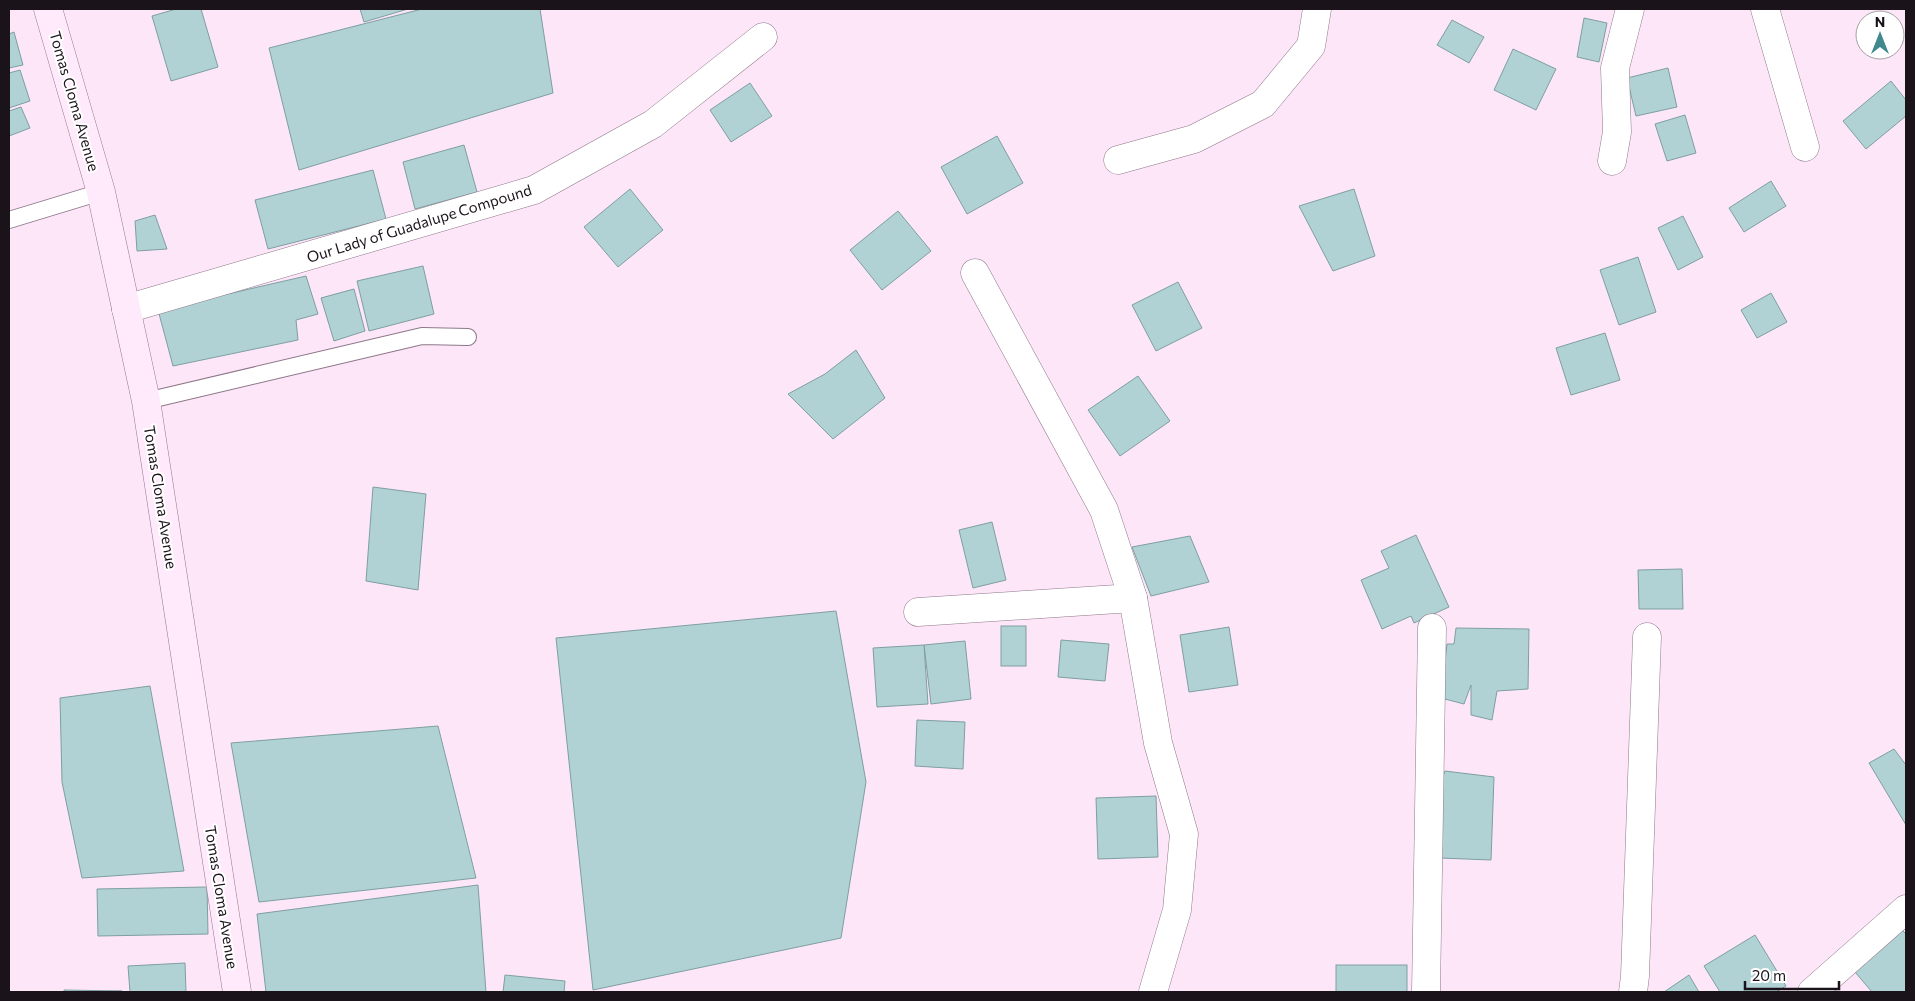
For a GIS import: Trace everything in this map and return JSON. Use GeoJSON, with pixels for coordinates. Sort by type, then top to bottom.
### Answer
{"type":"FeatureCollection","features":[{"type":"Feature","properties":{"kind":"main road","name":"Tomas Cloma Avenue"},"geometry":{"type":"LineString","coordinates":[[48,9],[101,192],[146,401],[237,992]]}},
{"type":"Feature","properties":{"kind":"street"},"geometry":{"type":"LineString","coordinates":[[1118,160],[1194,139],[1263,104],[1311,46],[1317,9]]}},
{"type":"Feature","properties":{"kind":"street"},"geometry":{"type":"LineString","coordinates":[[1612,161],[1617,132],[1616,68],[1630,9]]}},
{"type":"Feature","properties":{"kind":"street"},"geometry":{"type":"LineString","coordinates":[[1765,9],[1805,147]]}},
{"type":"Feature","properties":{"kind":"street","name":"Our Lady of Guadalupe Compound"},"geometry":{"type":"LineString","coordinates":[[126,309],[534,190],[653,124],[763,36]]}},
{"type":"Feature","properties":{"kind":"street"},"geometry":{"type":"LineString","coordinates":[[974,273],[1104,510],[1133,598],[1158,743],[1184,834],[1177,910],[1154,992]]}},
{"type":"Feature","properties":{"kind":"street"},"geometry":{"type":"LineString","coordinates":[[918,612],[1133,598]]}},
{"type":"Feature","properties":{"kind":"street"},"geometry":{"type":"LineString","coordinates":[[1426,992],[1432,628]]}},
{"type":"Feature","properties":{"kind":"street"},"geometry":{"type":"LineString","coordinates":[[1633,992],[1636,976],[1647,637]]}},
{"type":"Feature","properties":{"kind":"street"},"geometry":{"type":"LineString","coordinates":[[1823,988],[1906,909]]}},
{"type":"Feature","properties":{"kind":"lane"},"geometry":{"type":"LineString","coordinates":[[9,220],[101,192]]}},
{"type":"Feature","properties":{"kind":"lane"},"geometry":{"type":"LineString","coordinates":[[146,401],[422,336],[468,337]]}},
{"type":"Feature","properties":{"kind":"building"},"geometry":{"type":"Polygon","coordinates":[[[176,9],[201,9],[218,67],[171,81],[152,16],[176,9]]]}},
{"type":"Feature","properties":{"kind":"building"},"geometry":{"type":"Polygon","coordinates":[[[360,9],[408,9],[364,22],[360,9]]]}},
{"type":"Feature","properties":{"kind":"building"},"geometry":{"type":"Polygon","coordinates":[[[422,9],[540,9],[553,93],[299,170],[269,48],[422,9]]]}},
{"type":"Feature","properties":{"kind":"building"},"geometry":{"type":"Polygon","coordinates":[[[1584,18],[1607,23],[1599,62],[1577,57],[1584,18]]]}},
{"type":"Feature","properties":{"kind":"building"},"geometry":{"type":"Polygon","coordinates":[[[1452,20],[1484,37],[1469,63],[1437,45],[1452,20]]]}},
{"type":"Feature","properties":{"kind":"building"},"geometry":{"type":"Polygon","coordinates":[[[14,32],[23,65],[9,68],[9,34],[14,32]]]}},
{"type":"Feature","properties":{"kind":"building"},"geometry":{"type":"Polygon","coordinates":[[[1513,49],[1556,69],[1536,110],[1494,90],[1513,49]]]}},
{"type":"Feature","properties":{"kind":"building"},"geometry":{"type":"Polygon","coordinates":[[[1668,68],[1677,107],[1636,116],[1627,78],[1668,68]]]}},
{"type":"Feature","properties":{"kind":"building"},"geometry":{"type":"Polygon","coordinates":[[[20,70],[30,101],[9,108],[9,73],[20,70]]]}},
{"type":"Feature","properties":{"kind":"building"},"geometry":{"type":"Polygon","coordinates":[[[1891,81],[1906,100],[1906,116],[1866,149],[1843,121],[1891,81]]]}},
{"type":"Feature","properties":{"kind":"building"},"geometry":{"type":"Polygon","coordinates":[[[750,83],[772,116],[731,142],[710,110],[750,83]]]}},
{"type":"Feature","properties":{"kind":"building"},"geometry":{"type":"Polygon","coordinates":[[[21,107],[30,128],[9,136],[9,111],[21,107]]]}},
{"type":"Feature","properties":{"kind":"building"},"geometry":{"type":"Polygon","coordinates":[[[1685,115],[1696,153],[1667,161],[1655,124],[1685,115]]]}},
{"type":"Feature","properties":{"kind":"building"},"geometry":{"type":"Polygon","coordinates":[[[997,136],[1023,183],[967,214],[941,167],[997,136]]]}},
{"type":"Feature","properties":{"kind":"building"},"geometry":{"type":"Polygon","coordinates":[[[464,145],[477,192],[415,209],[403,162],[464,145]]]}},
{"type":"Feature","properties":{"kind":"building"},"geometry":{"type":"Polygon","coordinates":[[[373,170],[386,219],[268,249],[255,200],[373,170]]]}},
{"type":"Feature","properties":{"kind":"building"},"geometry":{"type":"Polygon","coordinates":[[[1771,181],[1786,206],[1744,232],[1729,208],[1771,181]]]}},
{"type":"Feature","properties":{"kind":"building"},"geometry":{"type":"Polygon","coordinates":[[[630,189],[663,230],[618,267],[584,227],[630,189]]]}},
{"type":"Feature","properties":{"kind":"building"},"geometry":{"type":"Polygon","coordinates":[[[1354,189],[1375,256],[1333,271],[1299,206],[1354,189]]]}},
{"type":"Feature","properties":{"kind":"building"},"geometry":{"type":"Polygon","coordinates":[[[898,211],[931,251],[882,290],[850,250],[898,211]]]}},
{"type":"Feature","properties":{"kind":"building"},"geometry":{"type":"Polygon","coordinates":[[[155,215],[167,249],[137,251],[135,221],[155,215]]]}},
{"type":"Feature","properties":{"kind":"building"},"geometry":{"type":"Polygon","coordinates":[[[1683,216],[1703,257],[1678,270],[1658,228],[1683,216]]]}},
{"type":"Feature","properties":{"kind":"building"},"geometry":{"type":"Polygon","coordinates":[[[1638,257],[1656,312],[1619,325],[1600,270],[1638,257]]]}},
{"type":"Feature","properties":{"kind":"building"},"geometry":{"type":"Polygon","coordinates":[[[423,266],[434,314],[369,331],[357,281],[423,266]]]}},
{"type":"Feature","properties":{"kind":"building"},"geometry":{"type":"Polygon","coordinates":[[[306,276],[318,314],[296,320],[298,340],[173,366],[158,310],[306,276]]]}},
{"type":"Feature","properties":{"kind":"building"},"geometry":{"type":"Polygon","coordinates":[[[1178,282],[1202,328],[1156,351],[1132,305],[1178,282]]]}},
{"type":"Feature","properties":{"kind":"building"},"geometry":{"type":"Polygon","coordinates":[[[354,289],[365,331],[334,341],[321,298],[354,289]]]}},
{"type":"Feature","properties":{"kind":"building"},"geometry":{"type":"Polygon","coordinates":[[[1771,293],[1787,322],[1757,338],[1741,310],[1771,293]]]}},
{"type":"Feature","properties":{"kind":"building"},"geometry":{"type":"Polygon","coordinates":[[[1605,333],[1620,380],[1571,395],[1556,348],[1605,333]]]}},
{"type":"Feature","properties":{"kind":"building"},"geometry":{"type":"Polygon","coordinates":[[[856,350],[885,398],[833,439],[788,394],[825,374],[856,350]]]}},
{"type":"Feature","properties":{"kind":"building"},"geometry":{"type":"Polygon","coordinates":[[[1138,376],[1170,421],[1120,456],[1088,410],[1138,376]]]}},
{"type":"Feature","properties":{"kind":"building"},"geometry":{"type":"Polygon","coordinates":[[[373,487],[426,494],[418,590],[366,581],[373,487]]]}},
{"type":"Feature","properties":{"kind":"building"},"geometry":{"type":"Polygon","coordinates":[[[992,522],[1006,580],[973,588],[959,530],[992,522]]]}},
{"type":"Feature","properties":{"kind":"building"},"geometry":{"type":"Polygon","coordinates":[[[1416,535],[1449,607],[1414,623],[1411,616],[1382,629],[1361,580],[1389,568],[1381,551],[1416,535]]]}},
{"type":"Feature","properties":{"kind":"building"},"geometry":{"type":"Polygon","coordinates":[[[1190,536],[1209,582],[1151,596],[1132,547],[1190,536]]]}},
{"type":"Feature","properties":{"kind":"building"},"geometry":{"type":"Polygon","coordinates":[[[1682,569],[1683,609],[1639,609],[1638,570],[1682,569]]]}},
{"type":"Feature","properties":{"kind":"building"},"geometry":{"type":"Polygon","coordinates":[[[836,611],[866,782],[841,938],[593,990],[556,638],[836,611]]]}},
{"type":"Feature","properties":{"kind":"building"},"geometry":{"type":"Polygon","coordinates":[[[1001,626],[1026,626],[1026,666],[1001,666],[1001,626]]]}},
{"type":"Feature","properties":{"kind":"building"},"geometry":{"type":"Polygon","coordinates":[[[1229,627],[1238,685],[1189,692],[1180,635],[1229,627]]]}},
{"type":"Feature","properties":{"kind":"building"},"geometry":{"type":"Polygon","coordinates":[[[1456,628],[1529,629],[1528,689],[1497,691],[1492,720],[1471,715],[1471,685],[1464,704],[1441,698],[1447,644],[1454,644],[1456,628]]]}},
{"type":"Feature","properties":{"kind":"building"},"geometry":{"type":"Polygon","coordinates":[[[1061,640],[1109,644],[1105,681],[1058,677],[1061,640]]]}},
{"type":"Feature","properties":{"kind":"building"},"geometry":{"type":"Polygon","coordinates":[[[965,641],[971,699],[931,704],[924,645],[965,641]]]}},
{"type":"Feature","properties":{"kind":"building"},"geometry":{"type":"Polygon","coordinates":[[[924,645],[928,704],[877,707],[873,648],[924,645]]]}},
{"type":"Feature","properties":{"kind":"building"},"geometry":{"type":"Polygon","coordinates":[[[150,686],[184,871],[82,878],[62,782],[60,698],[150,686]]]}},
{"type":"Feature","properties":{"kind":"building"},"geometry":{"type":"Polygon","coordinates":[[[917,720],[965,722],[963,769],[915,766],[917,720]]]}},
{"type":"Feature","properties":{"kind":"building"},"geometry":{"type":"Polygon","coordinates":[[[438,726],[476,878],[259,902],[231,743],[438,726]]]}},
{"type":"Feature","properties":{"kind":"building"},"geometry":{"type":"Polygon","coordinates":[[[1894,749],[1906,765],[1906,825],[1869,763],[1894,749]]]}},
{"type":"Feature","properties":{"kind":"building"},"geometry":{"type":"Polygon","coordinates":[[[1445,771],[1494,777],[1491,860],[1440,858],[1437,792],[1445,771]]]}},
{"type":"Feature","properties":{"kind":"building"},"geometry":{"type":"Polygon","coordinates":[[[1156,796],[1158,857],[1098,859],[1096,798],[1156,796]]]}},
{"type":"Feature","properties":{"kind":"building"},"geometry":{"type":"Polygon","coordinates":[[[478,885],[486,992],[266,992],[257,914],[478,885]]]}},
{"type":"Feature","properties":{"kind":"building"},"geometry":{"type":"Polygon","coordinates":[[[207,887],[208,934],[98,936],[97,889],[207,887]]]}},
{"type":"Feature","properties":{"kind":"building"},"geometry":{"type":"Polygon","coordinates":[[[1900,928],[1906,934],[1906,992],[1872,992],[1855,972],[1900,928]]]}},
{"type":"Feature","properties":{"kind":"building"},"geometry":{"type":"Polygon","coordinates":[[[1755,935],[1786,986],[1776,992],[1720,992],[1704,966],[1755,935]]]}},
{"type":"Feature","properties":{"kind":"building"},"geometry":{"type":"Polygon","coordinates":[[[185,963],[186,992],[130,992],[128,966],[185,963]]]}},
{"type":"Feature","properties":{"kind":"building"},"geometry":{"type":"Polygon","coordinates":[[[1336,965],[1407,965],[1407,992],[1336,992],[1336,965]]]}},
{"type":"Feature","properties":{"kind":"building"},"geometry":{"type":"Polygon","coordinates":[[[505,975],[565,981],[564,992],[503,992],[505,975]]]}},
{"type":"Feature","properties":{"kind":"building"},"geometry":{"type":"Polygon","coordinates":[[[1689,975],[1699,992],[1664,992],[1689,975]]]}},
{"type":"Feature","properties":{"kind":"building"},"geometry":{"type":"Polygon","coordinates":[[[64,990],[122,991],[64,992],[64,990]]]}}]}
